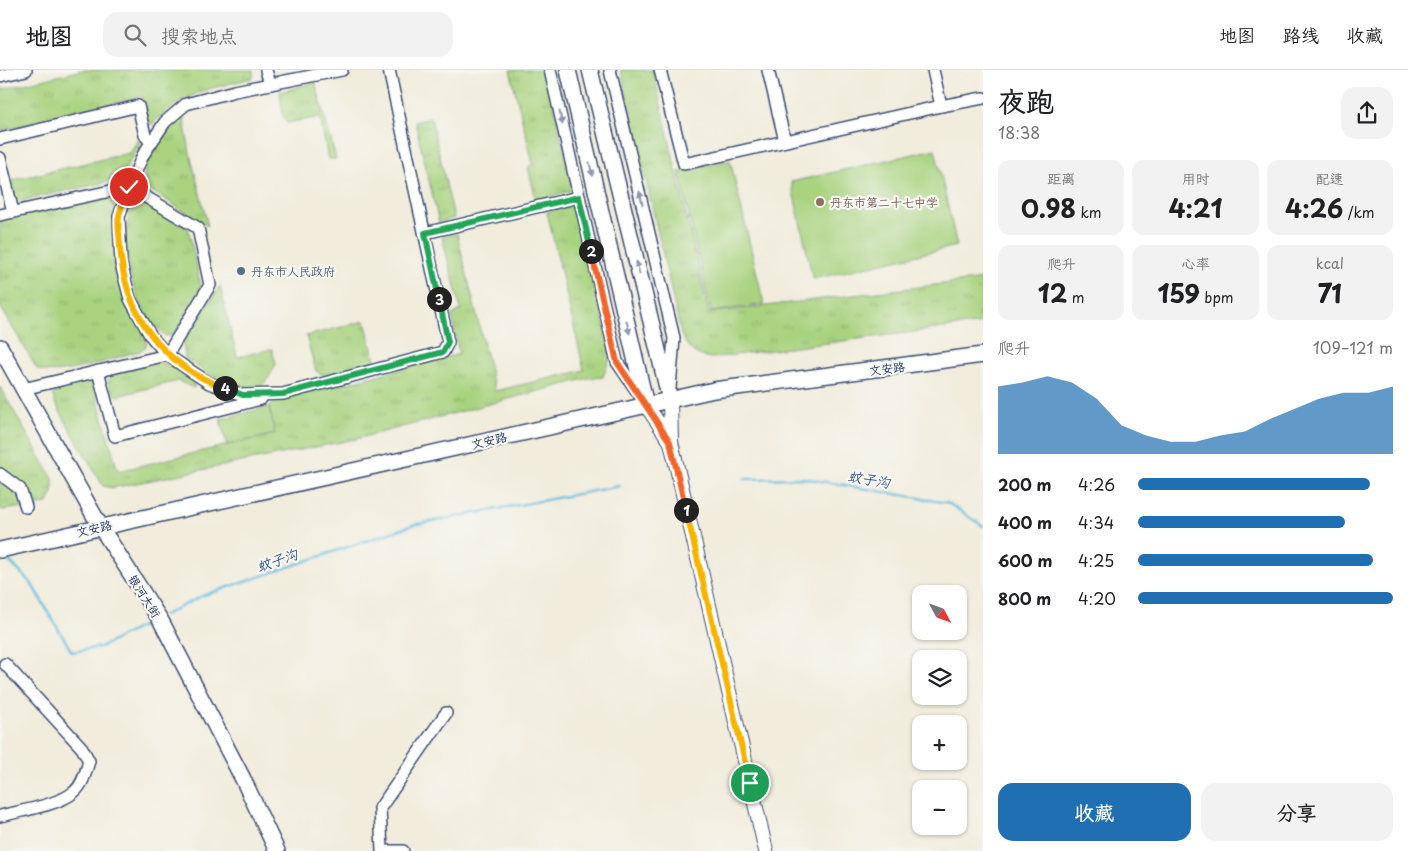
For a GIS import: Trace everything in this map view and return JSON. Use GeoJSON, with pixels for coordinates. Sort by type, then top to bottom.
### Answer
{"type":"FeatureCollection","features":[{"type":"Feature","properties":{"kind":"main road"},"geometry":{"type":"LineString","coordinates":[[568,70],[646,405]]}},
{"type":"Feature","properties":{"kind":"main road"},"geometry":{"type":"LineString","coordinates":[[590,70],[670,400]]}},
{"type":"Feature","properties":{"kind":"main road","name":"银河大街"},"geometry":{"type":"LineString","coordinates":[[0,347],[100,526],[159,618],[243,779],[277,851]]}},
{"type":"Feature","properties":{"kind":"main road","name":"文安路"},"geometry":{"type":"LineString","coordinates":[[1,550],[100,526],[714,390],[983,355]]}},
{"type":"Feature","properties":{"kind":"street"},"geometry":{"type":"LineString","coordinates":[[0,76],[26,70]]}},
{"type":"Feature","properties":{"kind":"street"},"geometry":{"type":"LineString","coordinates":[[266,70],[270,84]]}},
{"type":"Feature","properties":{"kind":"street"},"geometry":{"type":"LineString","coordinates":[[283,394],[243,395],[209,382],[167,355],[150,336],[130,299],[121,264],[119,217],[129,187],[151,143],[165,122],[186,104],[270,84],[342,70]]}},
{"type":"Feature","properties":{"kind":"street"},"geometry":{"type":"LineString","coordinates":[[98,371],[116,436],[443,352],[448,342],[389,70]]}},
{"type":"Feature","properties":{"kind":"street"},"geometry":{"type":"LineString","coordinates":[[550,70],[617,362],[670,442]]}},
{"type":"Feature","properties":{"kind":"street"},"geometry":{"type":"LineString","coordinates":[[610,70],[674,338],[670,400],[670,442],[766,851]]}},
{"type":"Feature","properties":{"kind":"street"},"geometry":{"type":"LineString","coordinates":[[660,70],[684,164],[983,98]]}},
{"type":"Feature","properties":{"kind":"street"},"geometry":{"type":"LineString","coordinates":[[768,70],[786,141]]}},
{"type":"Feature","properties":{"kind":"street"},"geometry":{"type":"LineString","coordinates":[[933,70],[941,106]]}},
{"type":"Feature","properties":{"kind":"street"},"geometry":{"type":"LineString","coordinates":[[0,139],[138,106],[145,135],[151,143]]}},
{"type":"Feature","properties":{"kind":"street"},"geometry":{"type":"LineString","coordinates":[[0,158],[12,212]]}},
{"type":"Feature","properties":{"kind":"street"},"geometry":{"type":"LineString","coordinates":[[0,215],[129,187],[198,228],[210,285],[167,355],[23,389]]}},
{"type":"Feature","properties":{"kind":"street"},"geometry":{"type":"LineString","coordinates":[[425,233],[579,197]]}},
{"type":"Feature","properties":{"kind":"street"},"geometry":{"type":"LineString","coordinates":[[0,474],[20,489],[26,507]]}},
{"type":"Feature","properties":{"kind":"street"},"geometry":{"type":"LineString","coordinates":[[0,816],[56,800],[74,792],[85,776],[89,761],[82,748],[2,663]]}},
{"type":"Feature","properties":{"kind":"street"},"geometry":{"type":"LineString","coordinates":[[382,851],[380,808],[446,713]]}},
{"type":"Feature","properties":{"kind":"street"},"geometry":{"type":"LineString","coordinates":[[389,851],[403,851]]}},
{"type":"Feature","properties":{"kind":"green space"},"geometry":{"type":"Polygon","coordinates":[[[82,70],[253,70],[253,78],[211,89],[187,98],[164,113],[153,124],[149,124],[142,96],[0,131],[0,90],[82,70]]]}},
{"type":"Feature","properties":{"kind":"green space"},"geometry":{"type":"Polygon","coordinates":[[[510,70],[546,70],[573,190],[536,200],[528,167],[533,164],[510,70]]]}},
{"type":"Feature","properties":{"kind":"green space"},"geometry":{"type":"Polygon","coordinates":[[[621,70],[653,70],[709,313],[983,279],[983,323],[711,358],[700,356],[692,351],[681,334],[621,70]]]}},
{"type":"Feature","properties":{"kind":"green space"},"geometry":{"type":"Polygon","coordinates":[[[316,82],[336,159],[328,159],[320,117],[287,123],[283,115],[280,92],[316,82]]]}},
{"type":"Feature","properties":{"kind":"green space"},"geometry":{"type":"Polygon","coordinates":[[[179,118],[184,119],[190,153],[208,226],[147,188],[145,168],[148,159],[159,141],[179,118]]]}},
{"type":"Feature","properties":{"kind":"green space"},"geometry":{"type":"Polygon","coordinates":[[[431,118],[454,218],[439,223],[415,122],[431,118]]]}},
{"type":"Feature","properties":{"kind":"green space"},"geometry":{"type":"Polygon","coordinates":[[[138,140],[140,144],[122,174],[103,183],[19,201],[14,198],[11,184],[13,180],[129,153],[138,140]]]}},
{"type":"Feature","properties":{"kind":"green space"},"geometry":{"type":"Polygon","coordinates":[[[935,149],[957,246],[813,279],[791,182],[935,149]]]}},
{"type":"Feature","properties":{"kind":"green space"},"geometry":{"type":"Polygon","coordinates":[[[730,160],[764,304],[711,312],[679,172],[730,160]]]}},
{"type":"Feature","properties":{"kind":"green space"},"geometry":{"type":"Polygon","coordinates":[[[100,196],[111,197],[117,205],[114,242],[116,258],[125,289],[147,337],[146,346],[140,351],[88,366],[59,371],[37,369],[0,306],[0,221],[100,196]]]}},
{"type":"Feature","properties":{"kind":"green space"},"geometry":{"type":"Polygon","coordinates":[[[140,197],[188,228],[202,291],[174,335],[166,336],[154,324],[136,293],[130,275],[126,238],[128,220],[132,203],[140,197]]]}},
{"type":"Feature","properties":{"kind":"green space"},"geometry":{"type":"Polygon","coordinates":[[[578,205],[611,355],[603,377],[589,378],[356,439],[112,488],[103,486],[55,403],[53,395],[61,387],[70,383],[92,380],[118,471],[275,434],[269,407],[274,402],[459,354],[452,315],[461,310],[442,237],[457,234],[495,391],[584,370],[547,212],[578,205]]]}},
{"type":"Feature","properties":{"kind":"green space"},"geometry":{"type":"Polygon","coordinates":[[[220,286],[237,357],[272,349],[276,364],[266,382],[253,390],[244,390],[222,382],[185,358],[183,341],[220,286]]]}},
{"type":"Feature","properties":{"kind":"green space"},"geometry":{"type":"Polygon","coordinates":[[[365,321],[376,364],[323,375],[316,371],[306,336],[365,321]]]}},
{"type":"Feature","properties":{"kind":"green space"},"geometry":{"type":"Polygon","coordinates":[[[159,361],[172,367],[194,383],[194,388],[178,381],[117,396],[114,394],[109,384],[109,375],[159,361]]]}},
{"type":"Feature","properties":{"kind":"green space"},"geometry":{"type":"Polygon","coordinates":[[[0,387],[53,479],[53,493],[47,504],[2,510],[0,508],[0,387]]]}},
{"type":"Feature","properties":{"kind":"green space"},"geometry":{"type":"Polygon","coordinates":[[[269,407],[275,434],[227,445],[220,419],[269,407]]]}},
{"type":"Feature","properties":{"kind":"waterway","name":"蚊子沟"},"geometry":{"type":"LineString","coordinates":[[744,479],[803,478],[948,503],[983,526]]}},
{"type":"Feature","properties":{"kind":"waterway","name":"蚊子沟"},"geometry":{"type":"LineString","coordinates":[[164,615],[202,596],[413,525],[620,486]]}},
{"type":"Feature","properties":{"kind":"waterway","name":"蚊子沟"},"geometry":{"type":"LineString","coordinates":[[3,555],[31,583],[72,652],[101,647],[154,620]]}},
{"type":"Feature","properties":{"kind":"place","name":"丹东市第二十七中学"},"geometry":{"type":"Point","coordinates":[820,202]}},
{"type":"Feature","properties":{"kind":"place","name":"丹东市人民政府"},"geometry":{"type":"Point","coordinates":[241,271]}},
{"type":"Feature","properties":{"kind":"route"},"geometry":{"type":"LineString","coordinates":[[129,187],[119,217],[121,264],[130,299],[150,336],[167,355],[209,382],[243,395],[283,394],[443,352],[448,342],[425,233],[579,197],[617,362],[670,442],[750,783]]}}]}
